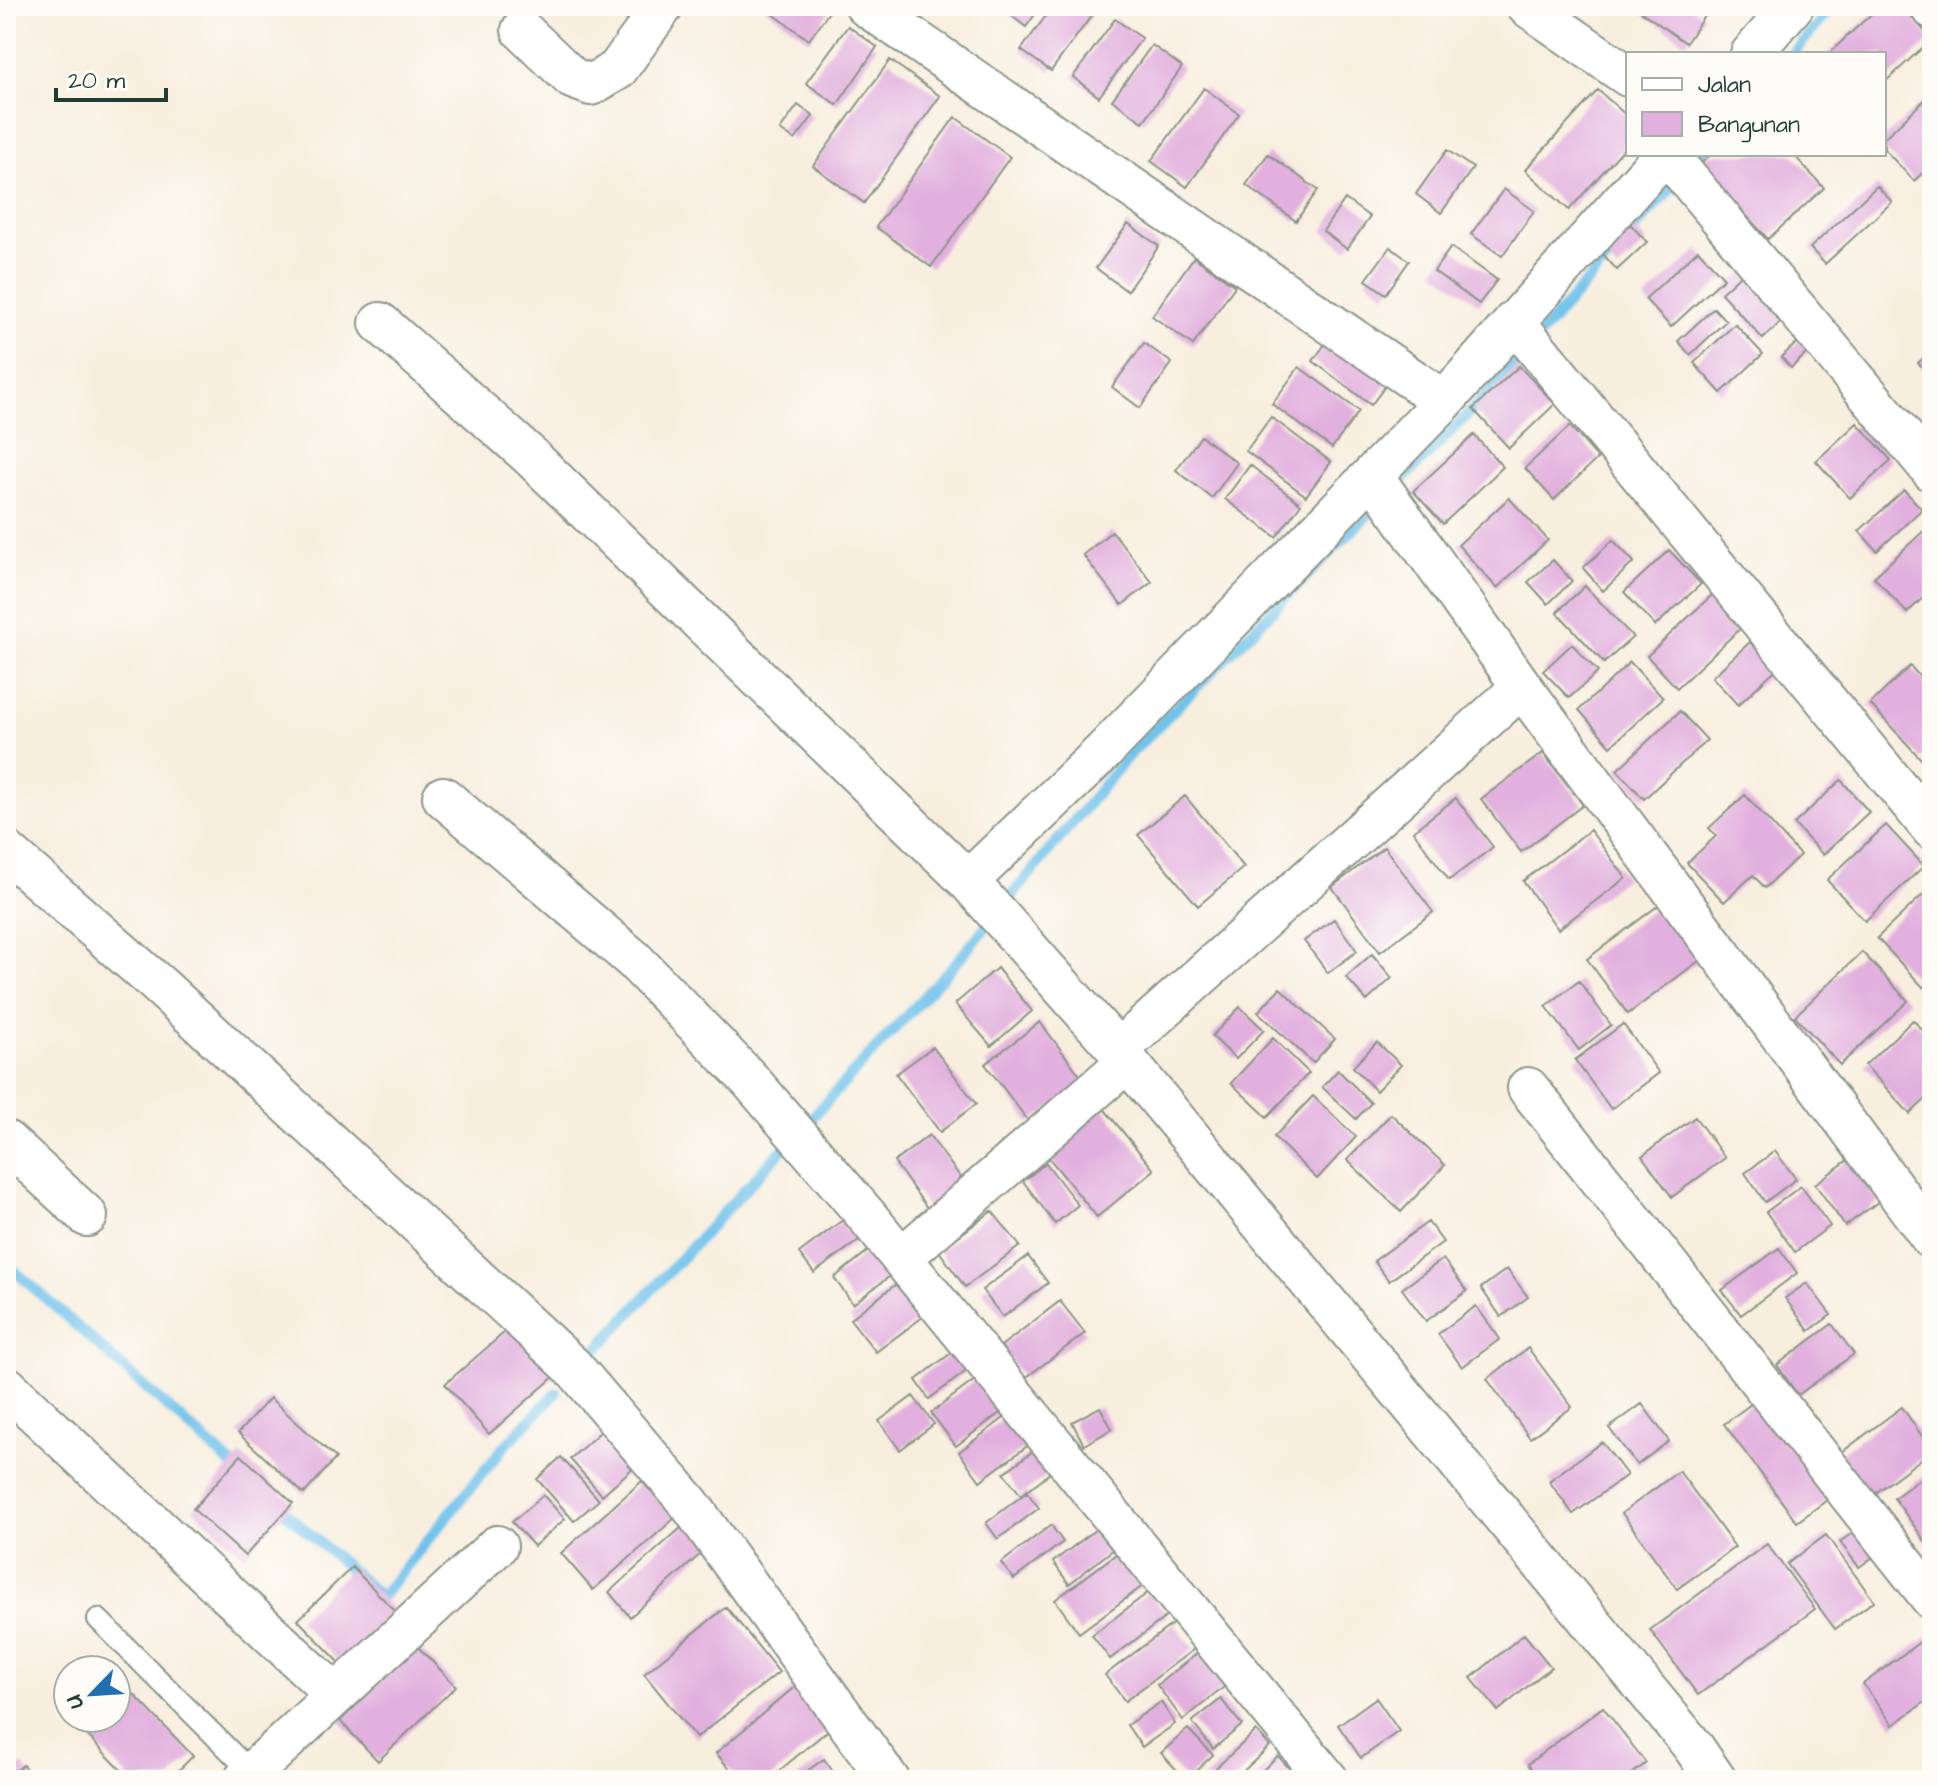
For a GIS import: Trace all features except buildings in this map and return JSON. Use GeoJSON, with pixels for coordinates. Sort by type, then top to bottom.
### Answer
{"type":"FeatureCollection","features":[{"type":"Feature","properties":{"kind":"street"},"geometry":{"type":"LineString","coordinates":[[522,30],[572,78],[591,85],[617,70],[663,6]]}},
{"type":"Feature","properties":{"kind":"street"},"geometry":{"type":"LineString","coordinates":[[866,6],[1444,401]]}},
{"type":"Feature","properties":{"kind":"street"},"geometry":{"type":"LineString","coordinates":[[1527,6],[1626,75]]}},
{"type":"Feature","properties":{"kind":"street"},"geometry":{"type":"LineString","coordinates":[[1752,52],[1777,11]]}},
{"type":"Feature","properties":{"kind":"street"},"geometry":{"type":"LineString","coordinates":[[968,881],[1102,753],[1444,401],[1663,156]]}},
{"type":"Feature","properties":{"kind":"street"},"geometry":{"type":"LineString","coordinates":[[1667,156],[1932,471]]}},
{"type":"Feature","properties":{"kind":"street"},"geometry":{"type":"LineString","coordinates":[[1514,321],[1932,829]]}},
{"type":"Feature","properties":{"kind":"street"},"geometry":{"type":"LineString","coordinates":[[380,323],[528,454],[968,881],[1123,1056],[1682,1732],[1716,1780]]}},
{"type":"Feature","properties":{"kind":"street"},"geometry":{"type":"LineString","coordinates":[[1372,475],[1522,687],[1932,1239]]}},
{"type":"Feature","properties":{"kind":"street"},"geometry":{"type":"LineString","coordinates":[[901,1258],[1522,687]]}},
{"type":"Feature","properties":{"kind":"street"},"geometry":{"type":"LineString","coordinates":[[443,797],[634,960],[750,1080],[901,1258],[1328,1780]]}},
{"type":"Feature","properties":{"kind":"street"},"geometry":{"type":"LineString","coordinates":[[6,851],[172,997],[573,1367],[689,1503],[889,1780]]}},
{"type":"Feature","properties":{"kind":"street"},"geometry":{"type":"LineString","coordinates":[[1528,1088],[1932,1599]]}},
{"type":"Feature","properties":{"kind":"street"},"geometry":{"type":"LineString","coordinates":[[6,1141],[87,1216]]}},
{"type":"Feature","properties":{"kind":"street"},"geometry":{"type":"LineString","coordinates":[[6,1386],[336,1695]]}},
{"type":"Feature","properties":{"kind":"street"},"geometry":{"type":"LineString","coordinates":[[248,1776],[497,1546]]}},
{"type":"Feature","properties":{"kind":"lane"},"geometry":{"type":"LineString","coordinates":[[98,1619],[248,1776]]}},
{"type":"Feature","properties":{"kind":"waterway"},"geometry":{"type":"LineString","coordinates":[[1794,52],[1834,6]]}},
{"type":"Feature","properties":{"kind":"waterway"},"geometry":{"type":"LineString","coordinates":[[597,1349],[960,958],[1128,756],[1473,409],[1700,156]]}},
{"type":"Feature","properties":{"kind":"waterway"},"geometry":{"type":"LineString","coordinates":[[6,1263],[241,1473]]}},
{"type":"Feature","properties":{"kind":"waterway"},"geometry":{"type":"LineString","coordinates":[[275,1503],[381,1597],[504,1447],[556,1393]]}}]}
